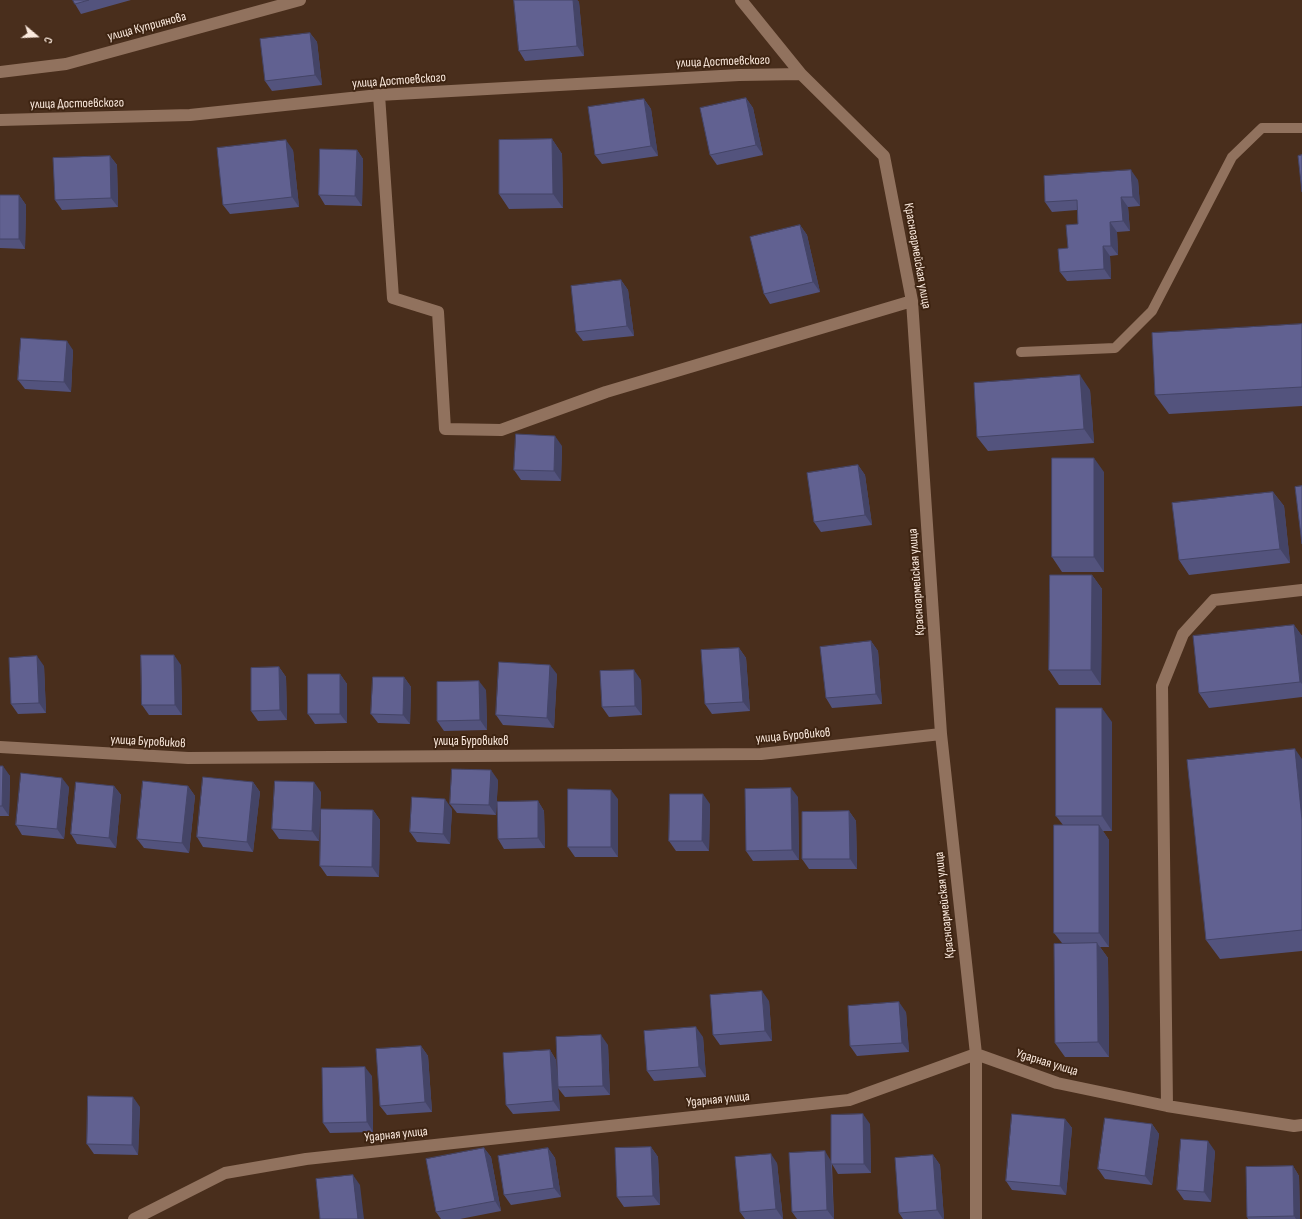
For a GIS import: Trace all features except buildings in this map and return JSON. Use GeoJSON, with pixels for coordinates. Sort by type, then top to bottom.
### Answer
{"type":"FeatureCollection","features":[{"type":"Feature","properties":{"kind":"street","name":"улица Куприянова"},"geometry":{"type":"LineString","coordinates":[[0,72],[66,64],[300,0]]}},
{"type":"Feature","properties":{"kind":"street","name":"Красноармейская улица"},"geometry":{"type":"LineString","coordinates":[[741,0],[801,74],[884,156],[912,301],[941,734],[976,1054],[976,1219]]}},
{"type":"Feature","properties":{"kind":"street","name":"улица Достоевского"},"geometry":{"type":"LineString","coordinates":[[0,120],[190,115],[379,95],[739,75],[801,74]]}},
{"type":"Feature","properties":{"kind":"street"},"geometry":{"type":"LineString","coordinates":[[379,95],[393,298],[438,312],[445,429],[501,430],[606,392],[912,301]]}},
{"type":"Feature","properties":{"kind":"street"},"geometry":{"type":"LineString","coordinates":[[1168,1106],[1162,686],[1183,634],[1214,600],[1302,590]]}},
{"type":"Feature","properties":{"kind":"street","name":"улица Буровиков"},"geometry":{"type":"LineString","coordinates":[[0,747],[188,758],[761,754],[941,734]]}},
{"type":"Feature","properties":{"kind":"street","name":"Ударная улица"},"geometry":{"type":"LineString","coordinates":[[134,1219],[225,1173],[306,1159],[849,1100],[976,1054],[1057,1083],[1168,1106],[1294,1126],[1302,1125]]}},
{"type":"Feature","properties":{"kind":"lane"},"geometry":{"type":"LineString","coordinates":[[1021,352],[1115,348],[1152,311],[1232,157],[1262,128],[1302,128]]}}]}
